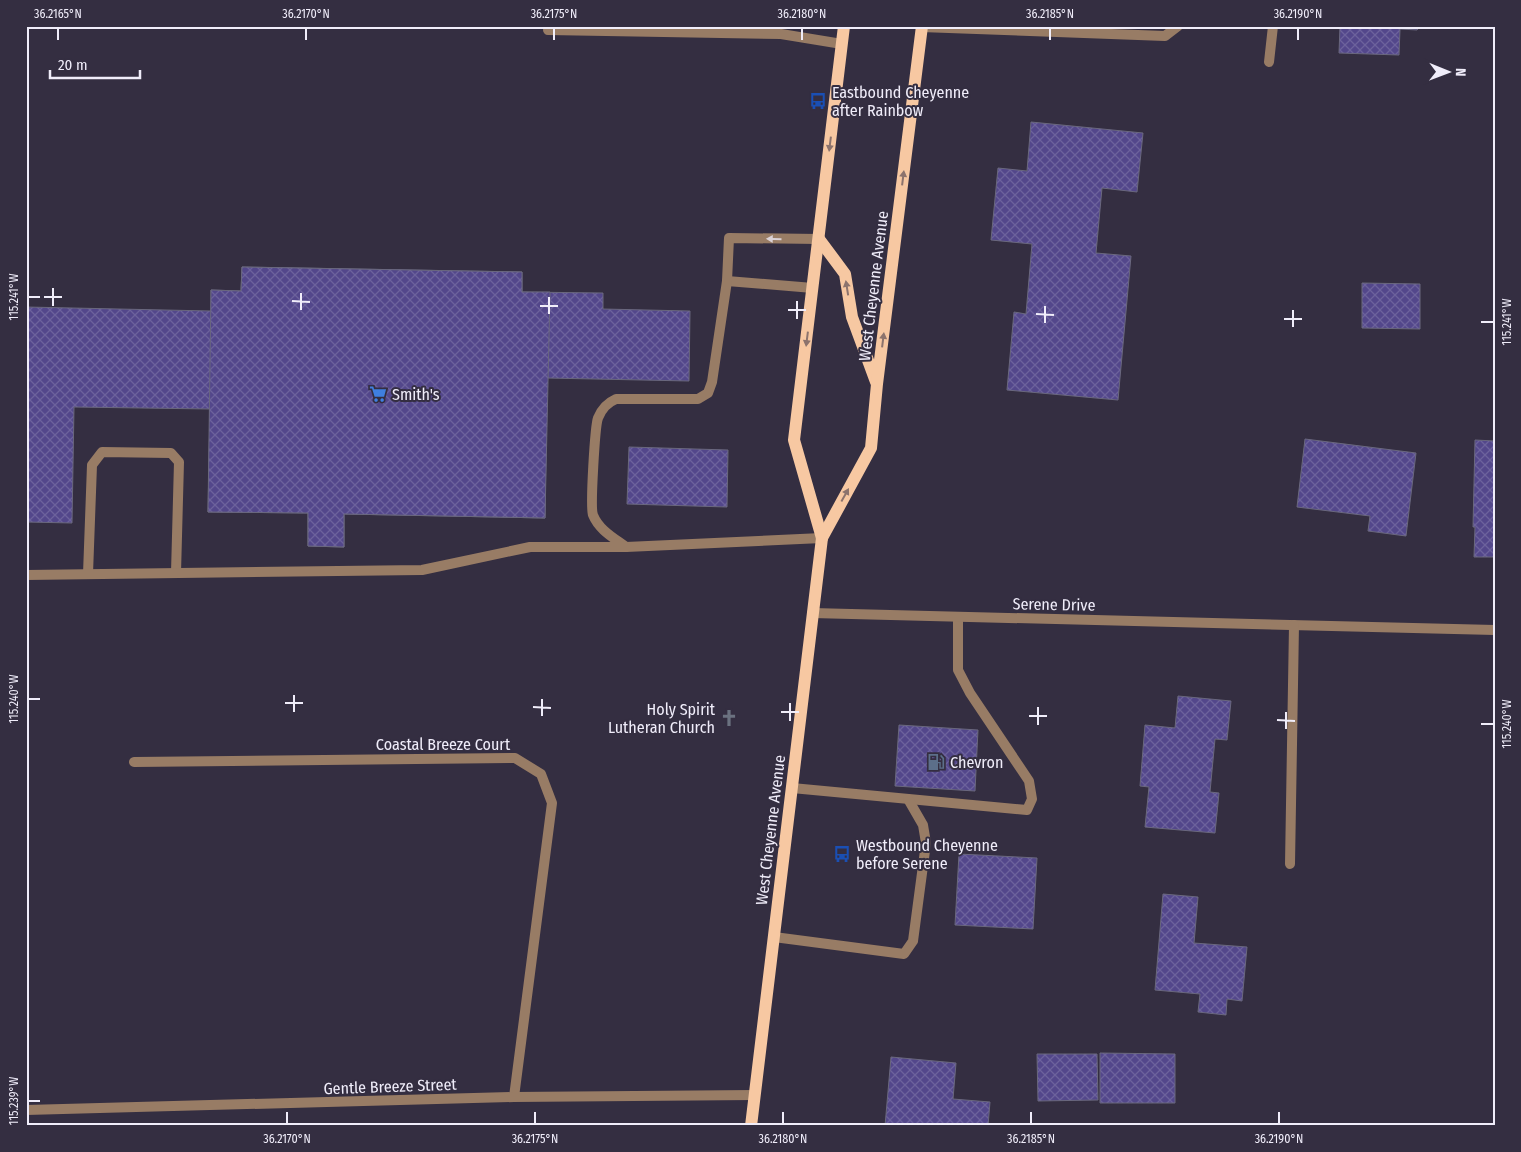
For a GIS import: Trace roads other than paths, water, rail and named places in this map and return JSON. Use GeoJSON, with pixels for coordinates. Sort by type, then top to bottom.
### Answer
{"type":"FeatureCollection","features":[{"type":"Feature","properties":{"kind":"main road","name":"West Cheyenne Avenue"},"geometry":{"type":"LineString","coordinates":[[822,538],[794,440],[844,26]]}},
{"type":"Feature","properties":{"kind":"main road","name":"West Cheyenne Avenue"},"geometry":{"type":"LineString","coordinates":[[751,1126],[822,538],[871,448],[877,384],[922,27]]}},
{"type":"Feature","properties":{"kind":"main road"},"geometry":{"type":"LineString","coordinates":[[819,239],[845,274],[852,317],[877,384]]}},
{"type":"Feature","properties":{"kind":"street"},"geometry":{"type":"LineString","coordinates":[[723,26],[731,34]]}},
{"type":"Feature","properties":{"kind":"street"},"geometry":{"type":"LineString","coordinates":[[922,27],[1165,36],[1178,26]]}},
{"type":"Feature","properties":{"kind":"street"},"geometry":{"type":"LineString","coordinates":[[1268,62],[1273,26]]}},
{"type":"Feature","properties":{"kind":"street"},"geometry":{"type":"LineString","coordinates":[[548,30],[731,34],[781,30],[842,44]]}},
{"type":"Feature","properties":{"kind":"street"},"geometry":{"type":"LineString","coordinates":[[626,547],[603,531],[593,515],[591,501],[597,420],[607,402],[616,398],[698,399],[708,393],[712,382],[727,281],[729,238],[819,239]]}},
{"type":"Feature","properties":{"kind":"street"},"geometry":{"type":"LineString","coordinates":[[727,281],[813,288]]}},
{"type":"Feature","properties":{"kind":"street"},"geometry":{"type":"LineString","coordinates":[[88,574],[92,465],[102,452],[171,453],[179,462],[176,573]]}},
{"type":"Feature","properties":{"kind":"street"},"geometry":{"type":"LineString","coordinates":[[26,575],[422,570],[530,547],[626,547],[822,538]]}},
{"type":"Feature","properties":{"kind":"street","name":"Serene Drive"},"geometry":{"type":"LineString","coordinates":[[812,613],[1495,630]]}},
{"type":"Feature","properties":{"kind":"street"},"geometry":{"type":"LineString","coordinates":[[792,788],[1027,810],[1032,799],[1029,781],[970,693],[958,670],[958,617]]}},
{"type":"Feature","properties":{"kind":"street"},"geometry":{"type":"LineString","coordinates":[[1290,864],[1294,625]]}},
{"type":"Feature","properties":{"kind":"street","name":"Coastal Breeze Court"},"geometry":{"type":"LineString","coordinates":[[134,762],[515,758],[541,774],[552,803],[514,1097]]}},
{"type":"Feature","properties":{"kind":"street"},"geometry":{"type":"LineString","coordinates":[[774,937],[904,954],[913,941],[926,843],[923,825],[908,799]]}},
{"type":"Feature","properties":{"kind":"street","name":"Gentle Breeze Street"},"geometry":{"type":"LineString","coordinates":[[26,1110],[514,1097],[755,1095]]}},
{"type":"Feature","properties":{"kind":"place","name":"Eastbound Cheyenne after Rainbow"},"geometry":{"type":"Point","coordinates":[818,101]}},
{"type":"Feature","properties":{"kind":"place","name":"Smith's"},"geometry":{"type":"Point","coordinates":[378,394]}},
{"type":"Feature","properties":{"kind":"place","name":"Holy Spirit Lutheran Church"},"geometry":{"type":"Point","coordinates":[729,718]}},
{"type":"Feature","properties":{"kind":"place","name":"Chevron"},"geometry":{"type":"Point","coordinates":[936,762]}},
{"type":"Feature","properties":{"kind":"place","name":"Westbound Cheyenne before Serene"},"geometry":{"type":"Point","coordinates":[842,854]}}]}
